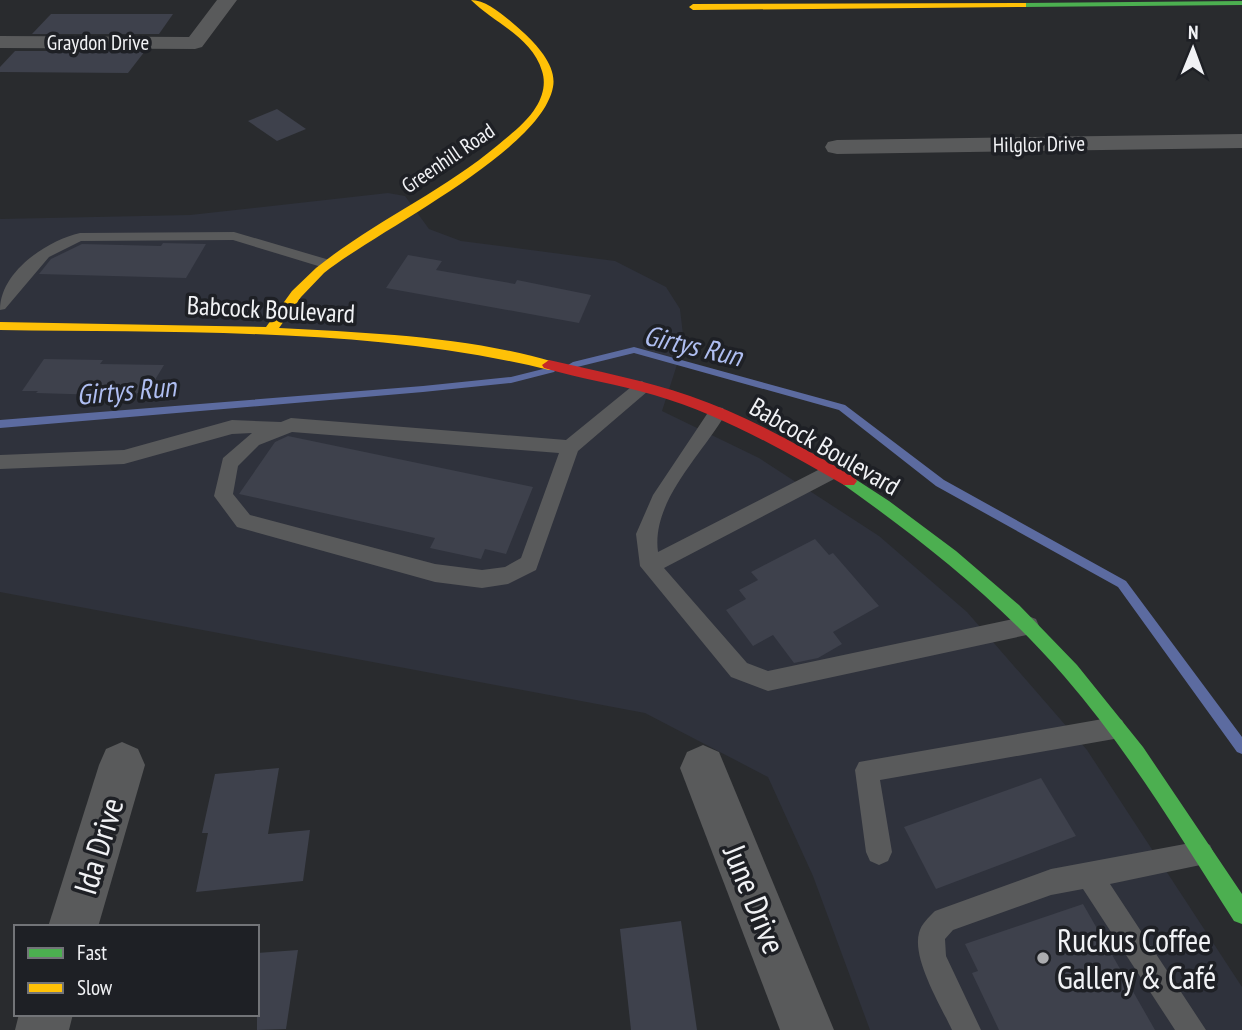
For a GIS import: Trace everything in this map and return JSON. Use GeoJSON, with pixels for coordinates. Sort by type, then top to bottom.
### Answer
{"type":"FeatureCollection","features":[{"type":"Feature","properties":{"kind":"street","name":"Graydon Drive"},"geometry":{"type":"LineString","coordinates":[[0,41],[195,43],[227,0]]}},
{"type":"Feature","properties":{"kind":"street","name":"Greenhill Road"},"geometry":{"type":"LineString","coordinates":[[270,331],[295,294],[328,264],[499,152],[528,126],[542,108],[549,86],[537,51],[475,0]]}},
{"type":"Feature","properties":{"kind":"street"},"geometry":{"type":"LineString","coordinates":[[693,7],[807,3],[1242,4]]}},
{"type":"Feature","properties":{"kind":"street","name":"Hilglor Drive"},"geometry":{"type":"LineString","coordinates":[[837,147],[1242,141]]}},
{"type":"Feature","properties":{"kind":"street","name":"Babcock Boulevard"},"geometry":{"type":"LineString","coordinates":[[0,326],[270,331],[430,344],[510,356],[668,394],[785,444],[912,525],[976,577],[1028,626],[1095,700],[1242,913]]}},
{"type":"Feature","properties":{"kind":"street","name":"Ida Drive"},"geometry":{"type":"LineString","coordinates":[[74,925],[122,765]]}},
{"type":"Feature","properties":{"kind":"street","name":"June Drive"},"geometry":{"type":"LineString","coordinates":[[703,768],[807,1030]]}},
{"type":"Feature","properties":{"kind":"lane"},"geometry":{"type":"LineString","coordinates":[[0,305],[38,258],[66,239],[80,237],[234,236],[328,264]]}},
{"type":"Feature","properties":{"kind":"lane"},"geometry":{"type":"LineString","coordinates":[[291,425],[253,440],[229,463],[223,496],[244,521],[435,573],[482,579],[508,575],[529,564],[570,447],[642,387]]}},
{"type":"Feature","properties":{"kind":"lane"},"geometry":{"type":"LineString","coordinates":[[717,413],[662,495],[646,534],[649,566],[740,670],[768,681],[1028,626]]}},
{"type":"Feature","properties":{"kind":"lane"},"geometry":{"type":"LineString","coordinates":[[0,463],[124,457],[232,428],[291,425],[570,447]]}},
{"type":"Feature","properties":{"kind":"lane"},"geometry":{"type":"LineString","coordinates":[[649,566],[831,472]]}},
{"type":"Feature","properties":{"kind":"lane"},"geometry":{"type":"LineString","coordinates":[[879,852],[867,770],[1115,728]]}},
{"type":"Feature","properties":{"kind":"lane"},"geometry":{"type":"LineString","coordinates":[[967,1030],[933,958],[931,935],[944,920],[1051,882],[1202,854]]}},
{"type":"Feature","properties":{"kind":"lane"},"geometry":{"type":"LineString","coordinates":[[1087,874],[1192,1030]]}},
{"type":"Feature","properties":{"kind":"shaded area"},"geometry":{"type":"Polygon","coordinates":[[[388,193],[405,196],[429,229],[461,241],[615,261],[666,287],[680,309],[684,343],[662,411],[759,458],[879,536],[967,612],[1087,750],[1242,987],[1242,1030],[870,1030],[813,876],[768,777],[645,713],[0,592],[0,219],[190,215],[388,193]]]}},
{"type":"Feature","properties":{"kind":"building"},"geometry":{"type":"Polygon","coordinates":[[[51,14],[173,14],[159,34],[32,34],[51,14]]]}},
{"type":"Feature","properties":{"kind":"building"},"geometry":{"type":"Polygon","coordinates":[[[15,51],[145,51],[128,73],[0,72],[0,67],[15,51]]]}},
{"type":"Feature","properties":{"kind":"building"},"geometry":{"type":"Polygon","coordinates":[[[277,109],[306,129],[277,141],[248,121],[277,109]]]}},
{"type":"Feature","properties":{"kind":"building"},"geometry":{"type":"Polygon","coordinates":[[[163,243],[206,244],[186,278],[39,274],[51,259],[82,244],[161,246],[163,243]]]}},
{"type":"Feature","properties":{"kind":"building"},"geometry":{"type":"Polygon","coordinates":[[[408,255],[442,261],[436,270],[515,284],[517,280],[591,295],[579,323],[386,288],[408,255]]]}},
{"type":"Feature","properties":{"kind":"building"},"geometry":{"type":"Polygon","coordinates":[[[44,359],[103,360],[100,364],[164,365],[147,393],[137,393],[135,396],[22,391],[44,359]]]}},
{"type":"Feature","properties":{"kind":"building"},"geometry":{"type":"Polygon","coordinates":[[[288,436],[533,487],[506,554],[485,549],[481,559],[430,548],[435,538],[239,494],[275,442],[288,436]]]}},
{"type":"Feature","properties":{"kind":"building"},"geometry":{"type":"Polygon","coordinates":[[[815,539],[829,555],[833,553],[879,606],[833,632],[842,644],[818,658],[794,663],[773,635],[753,646],[726,610],[746,599],[739,590],[758,580],[751,572],[815,539]]]}},
{"type":"Feature","properties":{"kind":"building"},"geometry":{"type":"Polygon","coordinates":[[[279,768],[268,834],[310,830],[303,881],[196,892],[208,833],[202,833],[215,774],[279,768]]]}},
{"type":"Feature","properties":{"kind":"building"},"geometry":{"type":"Polygon","coordinates":[[[1041,778],[1076,836],[936,889],[904,827],[1041,778]]]}},
{"type":"Feature","properties":{"kind":"building","name":"Ruckus Coffee Gallery & Café"},"geometry":{"type":"Polygon","coordinates":[[[1083,904],[1155,1030],[999,1030],[972,973],[978,971],[965,944],[1083,904]]]}},
{"type":"Feature","properties":{"kind":"building"},"geometry":{"type":"Polygon","coordinates":[[[681,921],[697,1030],[631,1030],[620,929],[681,921]]]}},
{"type":"Feature","properties":{"kind":"building"},"geometry":{"type":"Polygon","coordinates":[[[298,950],[286,1029],[257,1030],[259,953],[298,950]]]}},
{"type":"Feature","properties":{"kind":"waterway","name":"Girtys Run"},"geometry":{"type":"LineString","coordinates":[[573,365],[634,350],[842,407],[940,483],[1122,584],[1242,748]]}},
{"type":"Feature","properties":{"kind":"waterway","name":"Girtys Run"},"geometry":{"type":"LineString","coordinates":[[0,424],[423,389],[511,380],[551,370]]}},
{"type":"Feature","properties":{"kind":"traffic: fast"},"geometry":{"type":"LineString","coordinates":[[1023,5],[1242,3]]}},
{"type":"Feature","properties":{"kind":"traffic: fast"},"geometry":{"type":"LineString","coordinates":[[849,481],[950,556],[1043,640],[1098,703],[1136,754],[1242,913]]}},
{"type":"Feature","properties":{"kind":"traffic: slow"},"geometry":{"type":"LineString","coordinates":[[270,331],[296,294],[320,270],[490,157],[520,132],[541,108],[549,86],[542,59],[522,36],[475,0]]}},
{"type":"Feature","properties":{"kind":"traffic: slow"},"geometry":{"type":"LineString","coordinates":[[693,7],[1023,5]]}},
{"type":"Feature","properties":{"kind":"traffic: slow"},"geometry":{"type":"LineString","coordinates":[[0,326],[219,330],[350,337],[475,350],[549,365]]}},
{"type":"Feature","properties":{"kind":"traffic: jam"},"geometry":{"type":"LineString","coordinates":[[549,365],[645,387],[684,399],[780,442],[849,481]]}},
{"type":"Feature","properties":{"kind":"place","name":"Ruckus Coffee Gallery & Café"},"geometry":{"type":"Point","coordinates":[1043,958]}}]}
